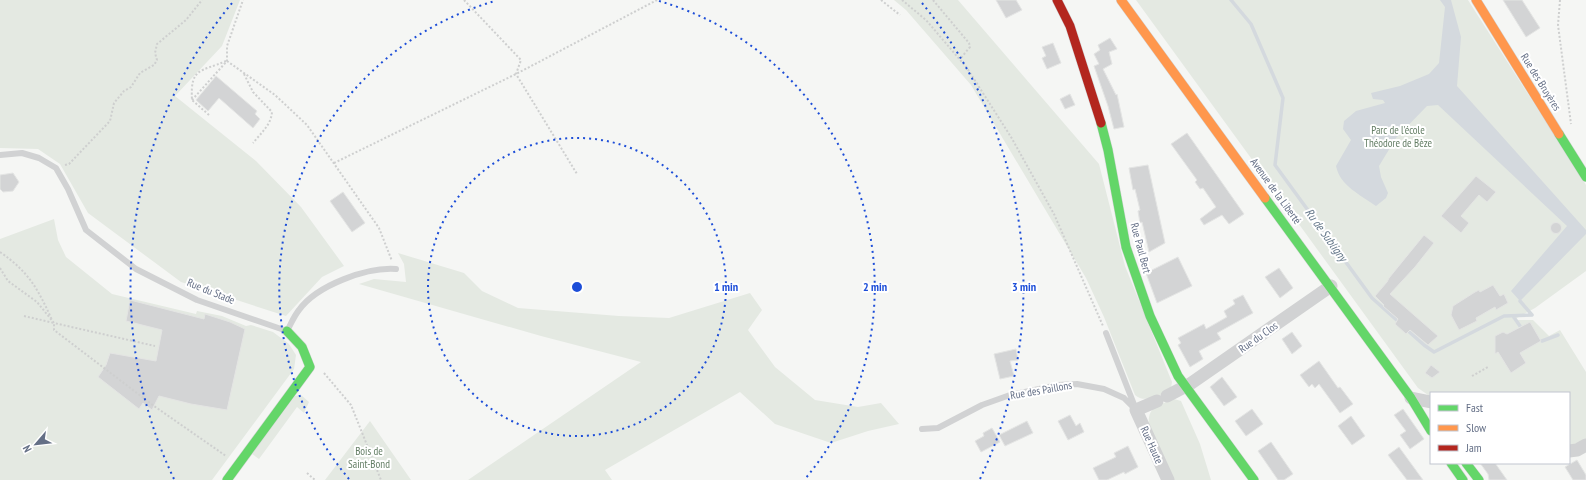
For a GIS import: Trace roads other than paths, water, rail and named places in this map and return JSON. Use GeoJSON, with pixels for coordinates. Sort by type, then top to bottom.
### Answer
{"type":"FeatureCollection","features":[{"type":"Feature","properties":{"kind":"street","name":"Rue Paul Bert"},"geometry":{"type":"LineString","coordinates":[[1057,0],[1070,26],[1098,108],[1108,150],[1126,247],[1150,316],[1178,376],[1254,480]]}},
{"type":"Feature","properties":{"kind":"street","name":"Avenue de la Liberté"},"geometry":{"type":"LineString","coordinates":[[1121,0],[1412,398],[1430,429]]}},
{"type":"Feature","properties":{"kind":"street","name":"Rue des Bruyères"},"geometry":{"type":"LineString","coordinates":[[1476,0],[1586,177]]}},
{"type":"Feature","properties":{"kind":"street","name":"Rue du Clos"},"geometry":{"type":"LineString","coordinates":[[1185,387],[1331,286]]}},
{"type":"Feature","properties":{"kind":"street","name":"Rue du Stade"},"geometry":{"type":"LineString","coordinates":[[227,480],[310,367],[304,348],[287,331]]}},
{"type":"Feature","properties":{"kind":"street"},"geometry":{"type":"LineString","coordinates":[[1136,410],[1185,387]]}},
{"type":"Feature","properties":{"kind":"street"},"geometry":{"type":"LineString","coordinates":[[1412,398],[1430,402]]}},
{"type":"Feature","properties":{"kind":"street","name":"Avenue de la Liberté"},"geometry":{"type":"LineString","coordinates":[[1412,398],[1430,416]]}},
{"type":"Feature","properties":{"kind":"street","name":"Rue Haute"},"geometry":{"type":"LineString","coordinates":[[1136,410],[1168,480]]}},
{"type":"Feature","properties":{"kind":"street"},"geometry":{"type":"LineString","coordinates":[[1570,451],[1577,450],[1586,445]]}},
{"type":"Feature","properties":{"kind":"street"},"geometry":{"type":"LineString","coordinates":[[1452,464],[1463,480]]}},
{"type":"Feature","properties":{"kind":"street"},"geometry":{"type":"LineString","coordinates":[[1467,464],[1478,480]]}},
{"type":"Feature","properties":{"kind":"lane","name":"Rue du Stade"},"geometry":{"type":"LineString","coordinates":[[0,155],[22,153],[39,158],[56,168],[68,189],[86,230],[136,269],[197,300],[287,331]]}},
{"type":"Feature","properties":{"kind":"lane"},"geometry":{"type":"LineString","coordinates":[[287,331],[299,309],[315,295],[331,285],[360,273],[385,268],[396,269]]}},
{"type":"Feature","properties":{"kind":"lane"},"geometry":{"type":"LineString","coordinates":[[1106,333],[1136,410]]}},
{"type":"Feature","properties":{"kind":"lane","name":"Rue des Paillons"},"geometry":{"type":"LineString","coordinates":[[922,430],[938,428],[982,405],[1010,395],[1058,385],[1077,384],[1104,389],[1124,398],[1136,410]]}},
{"type":"Feature","properties":{"kind":"waterway","name":"Ru de Subligny"},"geometry":{"type":"LineString","coordinates":[[1231,0],[1251,24],[1283,98],[1275,165],[1372,298],[1400,323]]}},
{"type":"Feature","properties":{"kind":"waterway"},"geometry":{"type":"LineString","coordinates":[[1520,301],[1532,315]]}},
{"type":"Feature","properties":{"kind":"waterway","name":"Ru de Subligny"},"geometry":{"type":"LineString","coordinates":[[1406,329],[1434,352],[1504,316],[1532,315]]}},
{"type":"Feature","properties":{"kind":"waterway"},"geometry":{"type":"LineString","coordinates":[[1513,316],[1520,326]]}},
{"type":"Feature","properties":{"kind":"waterway"},"geometry":{"type":"LineString","coordinates":[[1542,341],[1558,335]]}},
{"type":"Feature","properties":{"kind":"park label","name":"Parc de l'école Théodore de Bèze"},"geometry":{"type":"Point","coordinates":[1398,136]}},
{"type":"Feature","properties":{"kind":"park label","name":"Bois de Saint-Bond"},"geometry":{"type":"Point","coordinates":[369,457]}}]}
